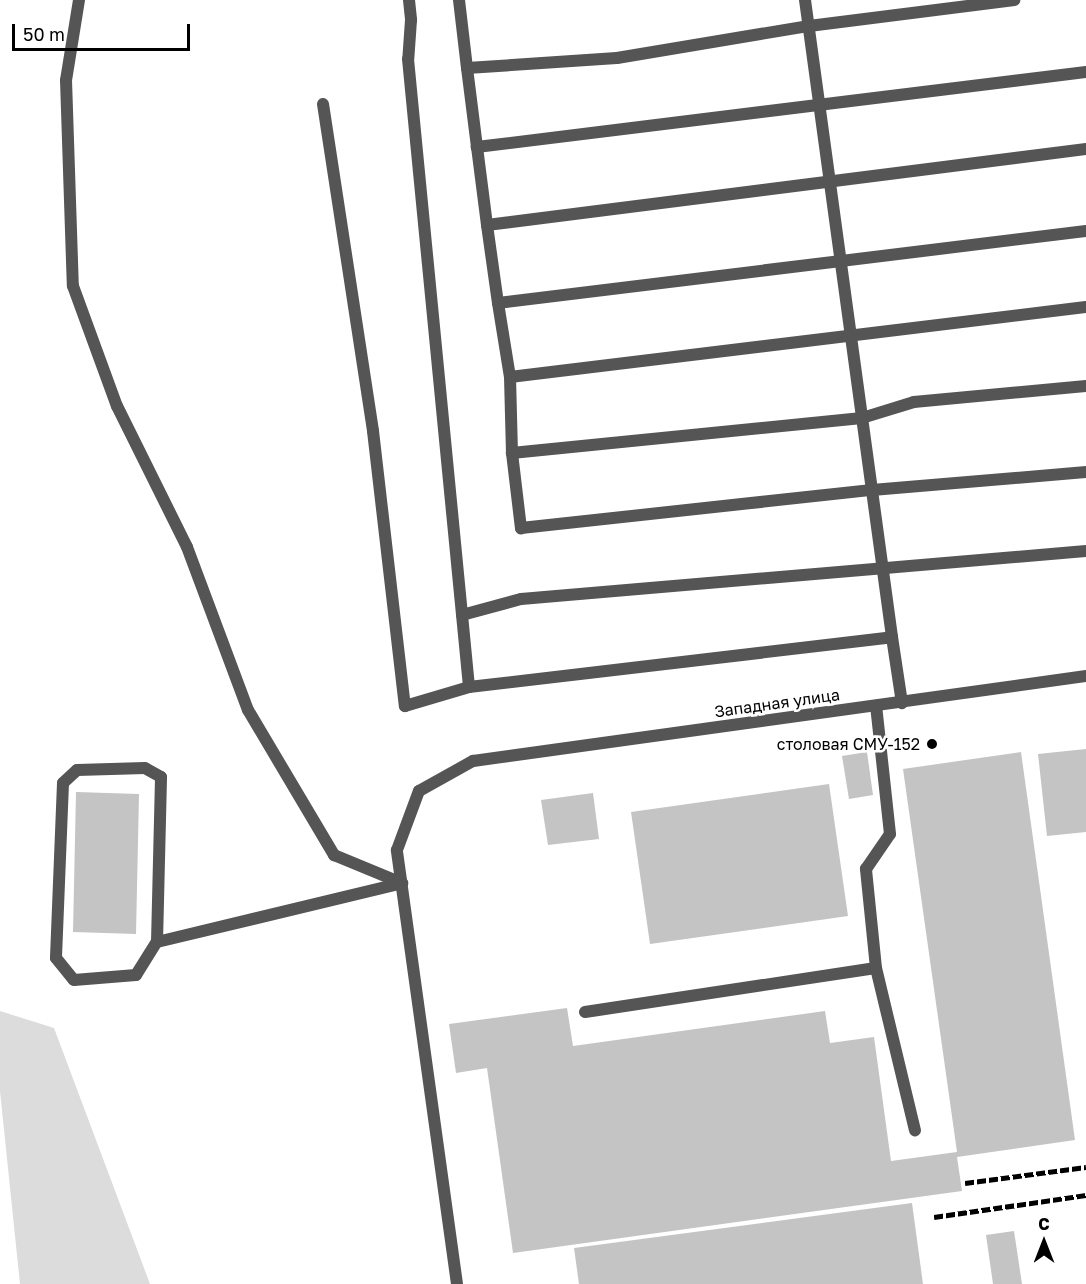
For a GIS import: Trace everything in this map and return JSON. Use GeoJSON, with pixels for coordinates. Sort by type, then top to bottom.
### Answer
{"type":"FeatureCollection","features":[{"type":"Feature","properties":{"kind":"street"},"geometry":{"type":"LineString","coordinates":[[79,0],[66,80],[72,286],[117,406],[187,547],[248,710],[334,855],[402,883]]}},
{"type":"Feature","properties":{"kind":"street"},"geometry":{"type":"LineString","coordinates":[[408,0],[411,20],[408,59],[469,687]]}},
{"type":"Feature","properties":{"kind":"street"},"geometry":{"type":"LineString","coordinates":[[459,0],[487,225],[510,378],[512,453],[521,528],[872,490],[1086,472]]}},
{"type":"Feature","properties":{"kind":"street"},"geometry":{"type":"LineString","coordinates":[[805,0],[891,637],[902,703]]}},
{"type":"Feature","properties":{"kind":"street"},"geometry":{"type":"LineString","coordinates":[[467,68],[617,58],[809,26],[1014,0]]}},
{"type":"Feature","properties":{"kind":"street"},"geometry":{"type":"LineString","coordinates":[[477,147],[820,108],[1086,72]]}},
{"type":"Feature","properties":{"kind":"street"},"geometry":{"type":"LineString","coordinates":[[323,104],[373,431],[405,706],[469,687],[891,637]]}},
{"type":"Feature","properties":{"kind":"street"},"geometry":{"type":"LineString","coordinates":[[487,225],[830,184],[1086,149]]}},
{"type":"Feature","properties":{"kind":"street"},"geometry":{"type":"LineString","coordinates":[[498,303],[1086,231]]}},
{"type":"Feature","properties":{"kind":"street"},"geometry":{"type":"LineString","coordinates":[[510,378],[1086,307]]}},
{"type":"Feature","properties":{"kind":"street"},"geometry":{"type":"LineString","coordinates":[[512,453],[862,418],[914,402],[1086,386]]}},
{"type":"Feature","properties":{"kind":"street"},"geometry":{"type":"LineString","coordinates":[[462,615],[521,599],[1086,550]]}},
{"type":"Feature","properties":{"kind":"street","name":"Западная улица"},"geometry":{"type":"LineString","coordinates":[[402,883],[397,850],[420,791],[473,761],[1086,676]]}},
{"type":"Feature","properties":{"kind":"street"},"geometry":{"type":"LineString","coordinates":[[876,706],[890,834],[866,869],[876,968],[915,1130]]}},
{"type":"Feature","properties":{"kind":"street"},"geometry":{"type":"LineString","coordinates":[[157,942],[161,777],[145,768],[76,770],[63,783],[56,958],[74,980],[136,975],[157,942],[402,883]]}},
{"type":"Feature","properties":{"kind":"street"},"geometry":{"type":"LineString","coordinates":[[402,883],[457,1284]]}},
{"type":"Feature","properties":{"kind":"street"},"geometry":{"type":"LineString","coordinates":[[585,1012],[876,968]]}},
{"type":"Feature","properties":{"kind":"shaded area"},"geometry":{"type":"Polygon","coordinates":[[[0,1011],[54,1028],[150,1284],[20,1284],[0,1091],[0,1011]]]}},
{"type":"Feature","properties":{"kind":"building"},"geometry":{"type":"Polygon","coordinates":[[[1086,749],[1086,832],[1047,836],[1038,754],[1086,749]]]}},
{"type":"Feature","properties":{"kind":"building"},"geometry":{"type":"Polygon","coordinates":[[[867,752],[873,795],[849,799],[842,756],[867,752]]]}},
{"type":"Feature","properties":{"kind":"building"},"geometry":{"type":"Polygon","coordinates":[[[1021,752],[1075,1140],[957,1157],[962,1191],[513,1253],[487,1068],[456,1073],[449,1024],[567,1008],[573,1046],[825,1011],[830,1043],[874,1037],[891,1161],[957,1152],[903,769],[1021,752]]]}},
{"type":"Feature","properties":{"kind":"building"},"geometry":{"type":"Polygon","coordinates":[[[829,784],[848,916],[650,944],[631,812],[829,784]]]}},
{"type":"Feature","properties":{"kind":"building"},"geometry":{"type":"Polygon","coordinates":[[[76,792],[139,794],[136,934],[73,932],[76,792]]]}},
{"type":"Feature","properties":{"kind":"building"},"geometry":{"type":"Polygon","coordinates":[[[593,793],[599,839],[548,845],[541,800],[593,793]]]}},
{"type":"Feature","properties":{"kind":"building"},"geometry":{"type":"Polygon","coordinates":[[[912,1203],[923,1284],[579,1284],[574,1248],[912,1203]]]}},
{"type":"Feature","properties":{"kind":"building"},"geometry":{"type":"Polygon","coordinates":[[[1014,1231],[1022,1284],[993,1284],[986,1235],[1014,1231]]]}},
{"type":"Feature","properties":{"kind":"railway"},"geometry":{"type":"LineString","coordinates":[[965,1183],[1086,1167]]}},
{"type":"Feature","properties":{"kind":"railway"},"geometry":{"type":"LineString","coordinates":[[934,1217],[1086,1195]]}},
{"type":"Feature","properties":{"kind":"place","name":"столовая СМУ-152"},"geometry":{"type":"Point","coordinates":[932,744]}}]}
